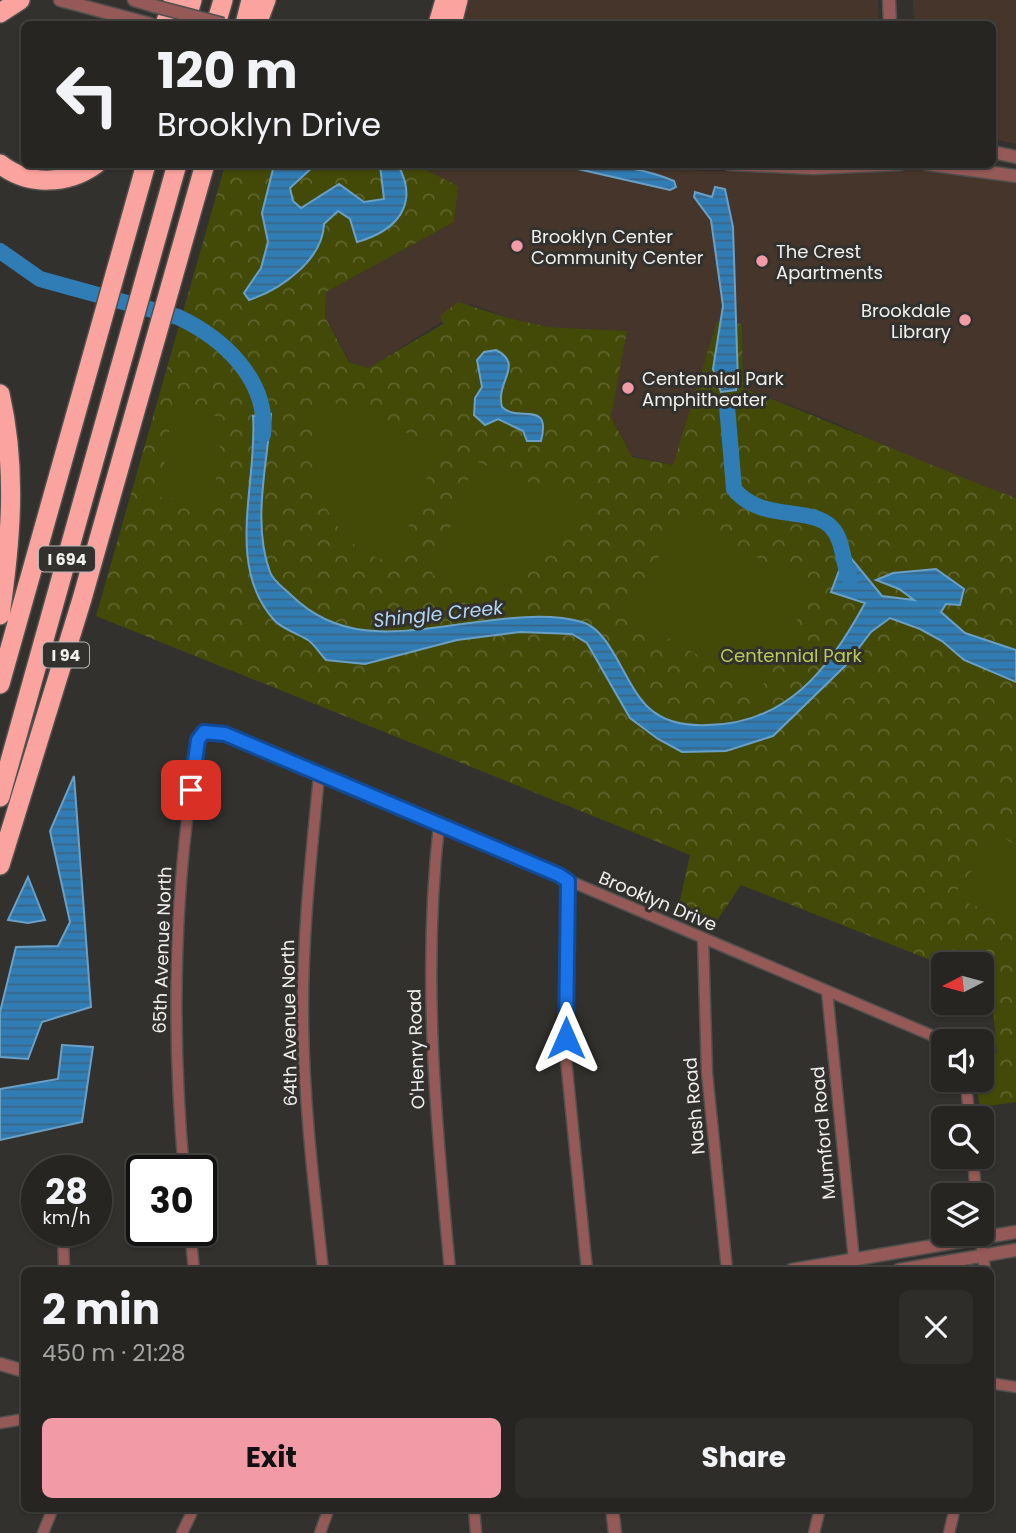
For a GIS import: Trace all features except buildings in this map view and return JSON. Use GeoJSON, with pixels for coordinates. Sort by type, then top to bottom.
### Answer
{"type":"FeatureCollection","features":[{"type":"Feature","properties":{"kind":"highway"},"geometry":{"type":"LineString","coordinates":[[0,13],[20,0]]}},
{"type":"Feature","properties":{"kind":"highway"},"geometry":{"type":"LineString","coordinates":[[166,21],[174,0]]}},
{"type":"Feature","properties":{"kind":"highway"},"geometry":{"type":"LineString","coordinates":[[186,21],[192,0]]}},
{"type":"Feature","properties":{"kind":"highway"},"geometry":{"type":"LineString","coordinates":[[217,21],[223,0]]}},
{"type":"Feature","properties":{"kind":"highway"},"geometry":{"type":"LineString","coordinates":[[246,21],[251,0]]}},
{"type":"Feature","properties":{"kind":"highway"},"geometry":{"type":"LineString","coordinates":[[258,21],[266,0]]}},
{"type":"Feature","properties":{"kind":"highway"},"geometry":{"type":"LineString","coordinates":[[0,164],[24,178],[52,181],[74,176],[89,168]]}},
{"type":"Feature","properties":{"kind":"highway"},"geometry":{"type":"LineString","coordinates":[[0,684],[145,168]]}},
{"type":"Feature","properties":{"kind":"highway","name":"I 694"},"geometry":{"type":"LineString","coordinates":[[0,797],[176,168]]}},
{"type":"Feature","properties":{"kind":"highway","name":"I 94"},"geometry":{"type":"LineString","coordinates":[[0,865],[82,600],[204,168]]}},
{"type":"Feature","properties":{"kind":"highway"},"geometry":{"type":"LineString","coordinates":[[0,394],[8,440],[12,499],[10,547],[0,615]]}},
{"type":"Feature","properties":{"kind":"street"},"geometry":{"type":"LineString","coordinates":[[60,0],[139,21]]}},
{"type":"Feature","properties":{"kind":"street"},"geometry":{"type":"LineString","coordinates":[[135,0],[212,21]]}},
{"type":"Feature","properties":{"kind":"street"},"geometry":{"type":"LineString","coordinates":[[889,0],[890,21]]}},
{"type":"Feature","properties":{"kind":"street"},"geometry":{"type":"LineString","coordinates":[[996,153],[1016,157]]}},
{"type":"Feature","properties":{"kind":"street"},"geometry":{"type":"LineString","coordinates":[[957,168],[1016,176]]}},
{"type":"Feature","properties":{"kind":"street","name":"Brooklyn Drive"},"geometry":{"type":"LineString","coordinates":[[204,732],[225,734],[318,776],[931,1035]]}},
{"type":"Feature","properties":{"kind":"street","name":"65th Avenue North"},"geometry":{"type":"LineString","coordinates":[[183,1155],[177,1067],[175,972],[183,852],[196,751],[204,732]]}},
{"type":"Feature","properties":{"kind":"street","name":"64th Avenue North"},"geometry":{"type":"LineString","coordinates":[[318,776],[304,949],[303,1020],[305,1090],[323,1267]]}},
{"type":"Feature","properties":{"kind":"street","name":"O'Henry Road"},"geometry":{"type":"LineString","coordinates":[[439,825],[431,1003],[438,1144],[450,1267]]}},
{"type":"Feature","properties":{"kind":"street"},"geometry":{"type":"LineString","coordinates":[[568,881],[566,1059],[587,1267]]}},
{"type":"Feature","properties":{"kind":"street","name":"Nash Road"},"geometry":{"type":"LineString","coordinates":[[703,938],[707,1073],[727,1267]]}},
{"type":"Feature","properties":{"kind":"street","name":"Mumford Road"},"geometry":{"type":"LineString","coordinates":[[827,991],[854,1265]]}},
{"type":"Feature","properties":{"kind":"street"},"geometry":{"type":"LineString","coordinates":[[994,1234],[1016,1232]]}},
{"type":"Feature","properties":{"kind":"street"},"geometry":{"type":"LineString","coordinates":[[63,1246],[64,1267]]}},
{"type":"Feature","properties":{"kind":"street"},"geometry":{"type":"LineString","coordinates":[[192,1246],[194,1267]]}},
{"type":"Feature","properties":{"kind":"street"},"geometry":{"type":"LineString","coordinates":[[829,1267],[854,1265],[937,1246]]}},
{"type":"Feature","properties":{"kind":"street"},"geometry":{"type":"LineString","coordinates":[[982,1246],[985,1267]]}},
{"type":"Feature","properties":{"kind":"street"},"geometry":{"type":"LineString","coordinates":[[917,1267],[1016,1251]]}},
{"type":"Feature","properties":{"kind":"street"},"geometry":{"type":"LineString","coordinates":[[0,1364],[21,1370]]}},
{"type":"Feature","properties":{"kind":"street"},"geometry":{"type":"LineString","coordinates":[[994,1384],[1016,1387]]}},
{"type":"Feature","properties":{"kind":"street"},"geometry":{"type":"LineString","coordinates":[[0,1423],[21,1420]]}},
{"type":"Feature","properties":{"kind":"street"},"geometry":{"type":"LineString","coordinates":[[43,1533],[52,1512]]}},
{"type":"Feature","properties":{"kind":"street"},"geometry":{"type":"LineString","coordinates":[[183,1533],[192,1512]]}},
{"type":"Feature","properties":{"kind":"street"},"geometry":{"type":"LineString","coordinates":[[320,1533],[328,1512]]}},
{"type":"Feature","properties":{"kind":"street"},"geometry":{"type":"LineString","coordinates":[[474,1512],[476,1533]]}},
{"type":"Feature","properties":{"kind":"street"},"geometry":{"type":"LineString","coordinates":[[612,1512],[615,1533]]}},
{"type":"Feature","properties":{"kind":"street"},"geometry":{"type":"LineString","coordinates":[[814,1533],[819,1512]]}},
{"type":"Feature","properties":{"kind":"street"},"geometry":{"type":"LineString","coordinates":[[949,1533],[954,1512]]}},
{"type":"Feature","properties":{"kind":"shaded area"},"geometry":{"type":"Polygon","coordinates":[[[464,0],[878,0],[879,21],[458,21],[464,0]]]}},
{"type":"Feature","properties":{"kind":"shaded area"},"geometry":{"type":"Polygon","coordinates":[[[913,0],[1016,0],[1016,144],[996,140],[996,21],[914,21],[913,0]]]}},
{"type":"Feature","properties":{"kind":"shaded area"},"geometry":{"type":"Polygon","coordinates":[[[422,168],[668,168],[843,174],[929,168],[1016,183],[1016,498],[926,465],[827,419],[743,388],[742,324],[695,400],[673,465],[632,456],[611,417],[627,331],[548,327],[508,318],[471,304],[368,368],[350,362],[325,317],[326,292],[454,222],[458,186],[422,168]]]}},
{"type":"Feature","properties":{"kind":"green space","name":"Centennial Park"},"geometry":{"type":"Polygon","coordinates":[[[224,168],[422,168],[458,186],[454,222],[326,292],[325,317],[349,362],[368,368],[443,324],[440,316],[458,302],[548,327],[627,331],[611,417],[632,457],[673,465],[717,321],[742,324],[743,388],[1016,498],[1016,1102],[980,1106],[977,1092],[994,1092],[994,1054],[997,1053],[994,1015],[994,952],[931,952],[931,960],[741,885],[716,922],[677,914],[690,855],[96,616],[224,168]]]}},
{"type":"Feature","properties":{"kind":"green space"},"geometry":{"type":"Polygon","coordinates":[[[323,398],[439,446],[394,565],[355,545],[340,529],[321,495],[316,477],[314,438],[323,398]]]}},
{"type":"Feature","properties":{"kind":"green space"},"geometry":{"type":"Polygon","coordinates":[[[172,411],[223,417],[213,504],[160,497],[172,411]]]}},
{"type":"Feature","properties":{"kind":"green space"},"geometry":{"type":"Polygon","coordinates":[[[475,461],[585,504],[557,546],[534,565],[503,579],[465,584],[432,575],[475,461]]]}},
{"type":"Feature","properties":{"kind":"green space"},"geometry":{"type":"Polygon","coordinates":[[[680,516],[814,588],[760,690],[628,616],[680,516]]]}},
{"type":"Feature","properties":{"kind":"green space"},"geometry":{"type":"Polygon","coordinates":[[[999,834],[1016,846],[1016,909],[1008,911],[983,908],[953,896],[999,834]]]}},
{"type":"Feature","properties":{"kind":"water"},"geometry":{"type":"Polygon","coordinates":[[[273,168],[312,168],[290,188],[293,201],[301,208],[339,184],[364,202],[384,199],[380,168],[399,168],[404,179],[405,204],[393,223],[383,231],[357,242],[350,219],[338,211],[324,224],[316,250],[298,272],[274,289],[249,300],[244,293],[261,268],[268,242],[262,213],[273,168]]]}},
{"type":"Feature","properties":{"kind":"water"},"geometry":{"type":"Polygon","coordinates":[[[578,169],[638,170],[674,181],[676,187],[670,190],[578,169]]]}},
{"type":"Feature","properties":{"kind":"water"},"geometry":{"type":"Polygon","coordinates":[[[715,187],[725,189],[733,227],[738,382],[736,390],[721,392],[713,369],[723,306],[711,220],[694,197],[695,192],[712,197],[715,187]]]}},
{"type":"Feature","properties":{"kind":"water"},"geometry":{"type":"Polygon","coordinates":[[[496,350],[504,356],[509,368],[502,389],[502,407],[516,413],[538,416],[542,420],[543,428],[541,441],[527,441],[523,431],[498,419],[485,425],[474,415],[475,398],[482,387],[477,360],[484,352],[496,350]]]}},
{"type":"Feature","properties":{"kind":"water"},"geometry":{"type":"Polygon","coordinates":[[[271,414],[261,514],[270,572],[276,582],[291,595],[328,621],[368,631],[410,630],[518,618],[552,617],[582,622],[593,627],[602,636],[640,699],[655,713],[669,720],[692,725],[736,722],[761,715],[783,703],[821,670],[837,649],[865,603],[831,592],[846,552],[882,596],[914,600],[899,589],[876,580],[893,573],[936,569],[964,589],[960,605],[946,604],[941,612],[965,633],[1016,650],[1016,682],[964,660],[942,641],[890,618],[871,632],[845,666],[773,736],[726,751],[682,752],[658,739],[630,718],[587,643],[572,634],[520,632],[457,640],[365,664],[326,660],[308,640],[275,621],[260,599],[251,575],[247,523],[253,416],[271,414]]]}},
{"type":"Feature","properties":{"kind":"water"},"geometry":{"type":"Polygon","coordinates":[[[74,776],[91,1007],[42,1022],[28,1059],[0,1057],[0,1012],[16,947],[58,946],[70,922],[50,831],[74,776]]]}},
{"type":"Feature","properties":{"kind":"water"},"geometry":{"type":"Polygon","coordinates":[[[28,877],[45,920],[28,923],[8,920],[28,877]]]}},
{"type":"Feature","properties":{"kind":"water"},"geometry":{"type":"Polygon","coordinates":[[[62,1045],[93,1047],[82,1122],[0,1140],[0,1089],[58,1079],[62,1045]]]}},
{"type":"Feature","properties":{"kind":"waterway","name":"Shingle Creek"},"geometry":{"type":"LineString","coordinates":[[0,251],[40,279],[178,317],[211,337],[240,363],[251,379],[259,396],[263,435]]}},
{"type":"Feature","properties":{"kind":"waterway"},"geometry":{"type":"LineString","coordinates":[[727,406],[734,489],[758,506],[823,521],[839,539],[850,579]]}},
{"type":"Feature","properties":{"kind":"place","name":"Brooklyn Center Community Center"},"geometry":{"type":"Point","coordinates":[517,246]}},
{"type":"Feature","properties":{"kind":"place","name":"The Crest Apartments"},"geometry":{"type":"Point","coordinates":[762,261]}},
{"type":"Feature","properties":{"kind":"place","name":"Brookdale Library"},"geometry":{"type":"Point","coordinates":[965,320]}},
{"type":"Feature","properties":{"kind":"place","name":"Centennial Park Amphitheater"},"geometry":{"type":"Point","coordinates":[628,388]}},
{"type":"Feature","properties":{"kind":"route"},"geometry":{"type":"LineString","coordinates":[[191,790],[198,740],[204,732],[225,734],[318,776],[559,875],[568,881],[566,1038]]}}]}
